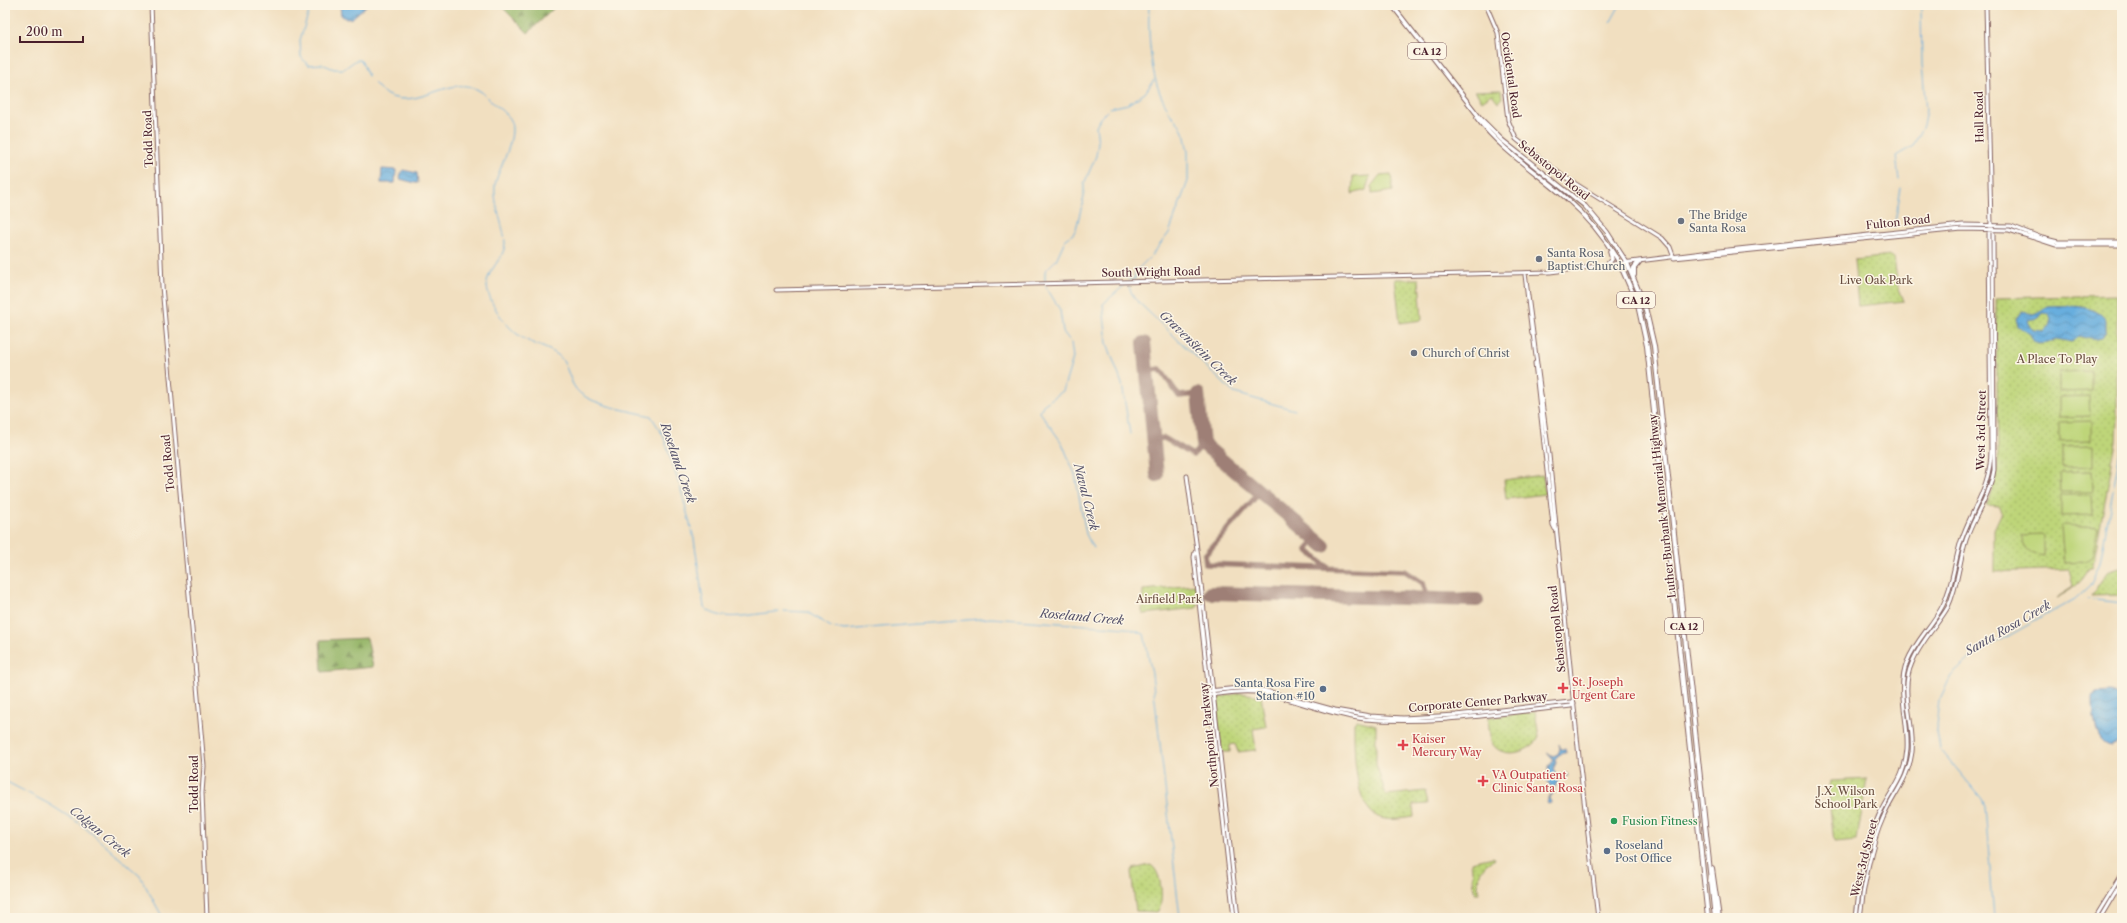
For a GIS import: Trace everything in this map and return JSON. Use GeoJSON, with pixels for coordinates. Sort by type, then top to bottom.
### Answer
{"type":"FeatureCollection","features":[{"type":"Feature","properties":{"kind":"highway"},"geometry":{"type":"LineString","coordinates":[[1636,281],[1634,269],[1639,262]]}},
{"type":"Feature","properties":{"kind":"highway","name":"Luther Burbank Memorial Highway"},"geometry":{"type":"LineString","coordinates":[[1620,264],[1638,305],[1648,352],[1708,918]]}},
{"type":"Feature","properties":{"kind":"highway","name":"Luther Burbank Memorial Highway"},"geometry":{"type":"LineString","coordinates":[[1627,264],[1636,281],[1647,313],[1654,346],[1715,918]]}},
{"type":"Feature","properties":{"kind":"highway"},"geometry":{"type":"LineString","coordinates":[[1705,828],[1719,918]]}},
{"type":"Feature","properties":{"kind":"main road","name":"Todd Road"},"geometry":{"type":"LineString","coordinates":[[151,5],[162,286],[204,766],[202,793],[207,918]]}},
{"type":"Feature","properties":{"kind":"main road","name":"Sebastopol Road"},"geometry":{"type":"LineString","coordinates":[[1392,5],[1486,130],[1501,146],[1565,197],[1598,232],[1620,264]]}},
{"type":"Feature","properties":{"kind":"main road","name":"Occidental Road"},"geometry":{"type":"LineString","coordinates":[[1486,5],[1498,33],[1508,120],[1516,139],[1560,174],[1662,238],[1670,247],[1674,258]]}},
{"type":"Feature","properties":{"kind":"main road","name":"Hall Road"},"geometry":{"type":"LineString","coordinates":[[1986,5],[1991,227]]}},
{"type":"Feature","properties":{"kind":"main road","name":"Sebastopol Road"},"geometry":{"type":"LineString","coordinates":[[1462,97],[1498,136],[1585,206],[1607,232],[1627,264]]}},
{"type":"Feature","properties":{"kind":"main road","name":"Fulton Road"},"geometry":{"type":"LineString","coordinates":[[1606,266],[1953,229],[1991,227],[2016,231],[2043,242],[2056,245],[2121,243]]}},
{"type":"Feature","properties":{"kind":"main road","name":"West 3rd Street"},"geometry":{"type":"LineString","coordinates":[[1856,918],[1859,892],[1873,833],[1879,815],[1899,782],[1905,762],[1907,737],[1902,688],[1905,669],[1913,651],[1937,617],[1946,599],[1964,534],[1984,492],[1990,472],[1991,227]]}},
{"type":"Feature","properties":{"kind":"main road","name":"West 3rd Street"},"geometry":{"type":"LineString","coordinates":[[1860,918],[1878,831],[1887,809],[1903,784],[1910,761],[1912,747],[1907,690],[1910,668],[1916,654],[1940,619],[1952,597],[1966,540],[1988,493],[1993,476],[1995,452],[1991,227]]}},
{"type":"Feature","properties":{"kind":"main road"},"geometry":{"type":"LineString","coordinates":[[1598,232],[1612,255],[1611,261],[1606,266]]}},
{"type":"Feature","properties":{"kind":"main road","name":"South Wright Road"},"geometry":{"type":"LineString","coordinates":[[776,290],[1525,273],[1606,266]]}},
{"type":"Feature","properties":{"kind":"main road","name":"Sebastopol Road"},"geometry":{"type":"LineString","coordinates":[[1525,273],[1548,454],[1598,918]]}},
{"type":"Feature","properties":{"kind":"main road","name":"Northpoint Parkway"},"geometry":{"type":"LineString","coordinates":[[1187,476],[1195,551],[1194,557],[1238,918]]}},
{"type":"Feature","properties":{"kind":"main road","name":"Northpoint Parkway"},"geometry":{"type":"LineString","coordinates":[[1211,693],[1234,918]]}},
{"type":"Feature","properties":{"kind":"main road","name":"Corporate Center Parkway"},"geometry":{"type":"LineString","coordinates":[[1211,693],[1263,693],[1338,715],[1403,722],[1449,720],[1570,706],[1574,703]]}},
{"type":"Feature","properties":{"kind":"main road"},"geometry":{"type":"LineString","coordinates":[[2095,918],[2122,874]]}},
{"type":"Feature","properties":{"kind":"main road"},"geometry":{"type":"LineString","coordinates":[[2100,918],[2122,881]]}},
{"type":"Feature","properties":{"kind":"green space"},"geometry":{"type":"Polygon","coordinates":[[[500,5],[557,5],[528,33],[500,5]]]}},
{"type":"Feature","properties":{"kind":"green space"},"geometry":{"type":"Polygon","coordinates":[[[1501,90],[1502,98],[1498,102],[1492,94],[1482,101],[1475,91],[1501,90]]]}},
{"type":"Feature","properties":{"kind":"green space"},"geometry":{"type":"Polygon","coordinates":[[[1391,174],[1393,191],[1372,194],[1372,185],[1380,175],[1391,174]]]}},
{"type":"Feature","properties":{"kind":"green space"},"geometry":{"type":"Polygon","coordinates":[[[1370,176],[1366,190],[1352,194],[1353,177],[1370,176]]]}},
{"type":"Feature","properties":{"kind":"green space","name":"Live Oak Park"},"geometry":{"type":"Polygon","coordinates":[[[1891,256],[1894,258],[1898,286],[1904,301],[1858,306],[1854,260],[1891,256]]]}},
{"type":"Feature","properties":{"kind":"green space"},"geometry":{"type":"Polygon","coordinates":[[[1395,279],[1419,279],[1422,320],[1400,323],[1395,279]]]}},
{"type":"Feature","properties":{"kind":"green space","name":"A Place To Play"},"geometry":{"type":"Polygon","coordinates":[[[2117,295],[2116,442],[2094,560],[2092,568],[2089,568],[2080,582],[2071,589],[2056,598],[2073,587],[2069,569],[1994,572],[1994,529],[2002,512],[1999,506],[1986,505],[1995,480],[1998,460],[1996,298],[2117,295]]]}},
{"type":"Feature","properties":{"kind":"green space"},"geometry":{"type":"Polygon","coordinates":[[[2091,371],[2091,391],[2059,392],[2059,372],[2091,371]]]}},
{"type":"Feature","properties":{"kind":"green space"},"geometry":{"type":"Polygon","coordinates":[[[2089,396],[2090,416],[2059,417],[2059,397],[2089,396]]]}},
{"type":"Feature","properties":{"kind":"green space"},"geometry":{"type":"Polygon","coordinates":[[[2091,421],[2091,441],[2060,442],[2060,422],[2091,421]]]}},
{"type":"Feature","properties":{"kind":"green space"},"geometry":{"type":"Polygon","coordinates":[[[2094,446],[2094,466],[2062,467],[2062,447],[2094,446]]]}},
{"type":"Feature","properties":{"kind":"green space"},"geometry":{"type":"Polygon","coordinates":[[[2092,471],[2093,492],[2061,492],[2060,472],[2092,471]]]}},
{"type":"Feature","properties":{"kind":"green space"},"geometry":{"type":"Polygon","coordinates":[[[1543,475],[1545,494],[1506,499],[1504,480],[1543,475]]]}},
{"type":"Feature","properties":{"kind":"green space"},"geometry":{"type":"Polygon","coordinates":[[[2061,495],[2092,495],[2093,515],[2061,516],[2061,495]]]}},
{"type":"Feature","properties":{"kind":"green space"},"geometry":{"type":"Polygon","coordinates":[[[2064,525],[2098,527],[2092,557],[2085,561],[2064,562],[2061,528],[2064,525]]]}},
{"type":"Feature","properties":{"kind":"green space"},"geometry":{"type":"Polygon","coordinates":[[[2042,534],[2044,536],[2044,556],[2033,554],[2026,548],[2022,535],[2042,534]]]}},
{"type":"Feature","properties":{"kind":"green space"},"geometry":{"type":"Polygon","coordinates":[[[2120,568],[2122,570],[2122,595],[2091,596],[2107,572],[2120,568]]]}},
{"type":"Feature","properties":{"kind":"green space","name":"Airfield Park"},"geometry":{"type":"Polygon","coordinates":[[[1196,585],[1198,605],[1196,608],[1144,614],[1142,612],[1143,590],[1196,585]]]}},
{"type":"Feature","properties":{"kind":"green space"},"geometry":{"type":"Polygon","coordinates":[[[367,638],[373,667],[322,672],[320,640],[367,638]]]}},
{"type":"Feature","properties":{"kind":"green space"},"geometry":{"type":"Polygon","coordinates":[[[1240,693],[1261,696],[1266,727],[1253,729],[1256,750],[1238,752],[1235,744],[1230,745],[1230,752],[1224,752],[1221,749],[1216,698],[1240,693]]]}},
{"type":"Feature","properties":{"kind":"green space"},"geometry":{"type":"Polygon","coordinates":[[[1535,712],[1539,737],[1531,746],[1519,752],[1513,753],[1500,751],[1493,745],[1490,736],[1489,717],[1535,712]]]}},
{"type":"Feature","properties":{"kind":"green space"},"geometry":{"type":"Polygon","coordinates":[[[1357,720],[1376,725],[1376,764],[1386,795],[1425,791],[1428,804],[1413,805],[1414,817],[1387,819],[1378,817],[1370,810],[1364,800],[1359,788],[1355,759],[1354,722],[1357,720]]]}},
{"type":"Feature","properties":{"kind":"green space","name":"J.X. Wilson School Park"},"geometry":{"type":"Polygon","coordinates":[[[1867,779],[1857,840],[1834,842],[1828,789],[1830,781],[1867,779]]]}},
{"type":"Feature","properties":{"kind":"green space"},"geometry":{"type":"Polygon","coordinates":[[[1493,857],[1494,859],[1482,869],[1480,873],[1478,882],[1479,893],[1475,893],[1471,862],[1493,857]]]}},
{"type":"Feature","properties":{"kind":"green space"},"geometry":{"type":"Polygon","coordinates":[[[1150,865],[1154,868],[1160,880],[1161,902],[1157,912],[1136,911],[1131,872],[1133,869],[1150,865]]]}},
{"type":"Feature","properties":{"kind":"water"},"geometry":{"type":"Polygon","coordinates":[[[340,5],[367,5],[352,18],[346,19],[341,15],[340,5]]]}},
{"type":"Feature","properties":{"kind":"water"},"geometry":{"type":"Polygon","coordinates":[[[382,169],[396,170],[395,183],[381,183],[382,169]]]}},
{"type":"Feature","properties":{"kind":"water"},"geometry":{"type":"Polygon","coordinates":[[[403,170],[417,173],[418,183],[400,179],[403,170]]]}},
{"type":"Feature","properties":{"kind":"water"},"geometry":{"type":"Polygon","coordinates":[[[2048,306],[2071,306],[2096,311],[2102,315],[2106,321],[2106,332],[2097,339],[2080,336],[2072,342],[2056,339],[2048,343],[2038,344],[2034,342],[2030,334],[2018,326],[2016,319],[2022,312],[2035,314],[2048,306]],[[2043,313],[2039,318],[2027,320],[2033,330],[2043,331],[2049,326],[2051,320],[2049,314],[2043,313]]]}},
{"type":"Feature","properties":{"kind":"water"},"geometry":{"type":"Polygon","coordinates":[[[2111,692],[2119,696],[2120,739],[2118,743],[2111,746],[2105,744],[2097,733],[2093,710],[2093,697],[2096,693],[2111,692]]]}},
{"type":"Feature","properties":{"kind":"water"},"geometry":{"type":"Polygon","coordinates":[[[1559,744],[1561,749],[1565,749],[1566,753],[1562,752],[1555,759],[1556,763],[1553,769],[1558,776],[1566,773],[1568,776],[1561,777],[1554,788],[1554,793],[1550,798],[1551,803],[1548,804],[1547,803],[1553,791],[1549,783],[1542,777],[1537,778],[1536,775],[1544,777],[1549,770],[1549,766],[1554,760],[1547,752],[1553,756],[1558,754],[1560,749],[1559,744]]]}},
{"type":"Feature","properties":{"kind":"waterway","name":"Roseland Creek"},"geometry":{"type":"LineString","coordinates":[[311,5],[300,40],[301,57],[308,65],[322,64],[334,69],[344,69],[356,60],[361,60],[368,76]]}},
{"type":"Feature","properties":{"kind":"waterway","name":"Gravenstein Creek"},"geometry":{"type":"LineString","coordinates":[[1149,5],[1151,58],[1157,85],[1161,97],[1167,107]]}},
{"type":"Feature","properties":{"kind":"waterway"},"geometry":{"type":"LineString","coordinates":[[1610,23],[1620,5]]}},
{"type":"Feature","properties":{"kind":"waterway"},"geometry":{"type":"LineString","coordinates":[[1899,180],[1896,156],[1913,146],[1923,126],[1926,110],[1922,64],[1921,5]]}},
{"type":"Feature","properties":{"kind":"waterway","name":"Naval Creek"},"geometry":{"type":"LineString","coordinates":[[1110,108],[1128,104],[1145,93],[1154,80]]}},
{"type":"Feature","properties":{"kind":"waterway","name":"Roseland Creek"},"geometry":{"type":"LineString","coordinates":[[374,83],[387,95],[399,99],[423,96],[447,88],[469,86],[483,93],[508,117],[512,127],[512,134],[508,151],[496,181],[495,188],[496,204],[505,243],[501,257],[490,274],[487,285],[488,293],[495,309],[517,334],[559,356],[565,364],[573,385],[582,395],[600,403],[651,416],[663,435],[681,490],[694,539],[704,607],[711,612],[729,616],[779,612]]}},
{"type":"Feature","properties":{"kind":"waterway","name":"Gravenstein Creek"},"geometry":{"type":"LineString","coordinates":[[1151,256],[1169,233],[1188,181],[1188,152],[1185,137],[1180,125],[1167,110]]}},
{"type":"Feature","properties":{"kind":"waterway","name":"Naval Creek"},"geometry":{"type":"LineString","coordinates":[[1045,282],[1045,271],[1056,260],[1065,240],[1073,234],[1076,229],[1084,197],[1084,184],[1096,156],[1098,143],[1096,126],[1100,118],[1107,111]]}},
{"type":"Feature","properties":{"kind":"waterway"},"geometry":{"type":"LineString","coordinates":[[1894,228],[1901,188]]}},
{"type":"Feature","properties":{"kind":"waterway","name":"Gravenstein Creek"},"geometry":{"type":"LineString","coordinates":[[1128,280],[1135,279],[1135,272],[1149,258]]}},
{"type":"Feature","properties":{"kind":"waterway","name":"Gravenstein Creek"},"geometry":{"type":"LineString","coordinates":[[1130,434],[1122,384],[1107,343],[1103,304],[1127,283],[1134,298],[1234,393],[1295,410]]}},
{"type":"Feature","properties":{"kind":"waterway","name":"Naval Creek"},"geometry":{"type":"LineString","coordinates":[[1045,285],[1060,310],[1063,332],[1071,342],[1073,358],[1063,391],[1043,405],[1040,412],[1062,443],[1075,474],[1086,534],[1093,548]]}},
{"type":"Feature","properties":{"kind":"waterway","name":"Santa Rosa Creek"},"geometry":{"type":"LineString","coordinates":[[1994,918],[1985,807],[1982,799],[1940,749],[1936,726],[1939,701],[1951,676],[1974,655],[2075,599],[2090,585],[2100,563],[2122,441]]}},
{"type":"Feature","properties":{"kind":"waterway"},"geometry":{"type":"LineString","coordinates":[[2087,599],[2122,603]]}},
{"type":"Feature","properties":{"kind":"waterway","name":"Roseland Creek"},"geometry":{"type":"LineString","coordinates":[[784,611],[807,612],[831,627],[844,630],[991,618],[1127,628],[1144,634],[1152,674],[1180,918]]}},
{"type":"Feature","properties":{"kind":"waterway","name":"Colgan Creek"},"geometry":{"type":"LineString","coordinates":[[5,781],[49,804],[82,825],[140,876],[163,918]]}},
{"type":"Feature","properties":{"kind":"taxiway"},"geometry":{"type":"LineString","coordinates":[[1147,371],[1160,369],[1179,396],[1198,394]]}},
{"type":"Feature","properties":{"kind":"taxiway"},"geometry":{"type":"LineString","coordinates":[[1154,439],[1164,438],[1193,455],[1203,444]]}},
{"type":"Feature","properties":{"kind":"taxiway"},"geometry":{"type":"LineString","coordinates":[[1260,492],[1205,555],[1206,564],[1405,571],[1423,583],[1428,599]]}},
{"type":"Feature","properties":{"kind":"taxiway"},"geometry":{"type":"LineString","coordinates":[[1316,539],[1307,550],[1328,568]]}},
{"type":"Feature","properties":{"kind":"runway"},"geometry":{"type":"LineString","coordinates":[[1144,343],[1157,475]]}},
{"type":"Feature","properties":{"kind":"runway"},"geometry":{"type":"LineString","coordinates":[[1198,394],[1203,444],[1324,546]]}},
{"type":"Feature","properties":{"kind":"runway"},"geometry":{"type":"LineString","coordinates":[[1210,593],[1477,600]]}},
{"type":"Feature","properties":{"kind":"place","name":"The Bridge Santa Rosa"},"geometry":{"type":"Point","coordinates":[1681,221]}},
{"type":"Feature","properties":{"kind":"place","name":"Santa Rosa Baptist Church"},"geometry":{"type":"Point","coordinates":[1539,259]}},
{"type":"Feature","properties":{"kind":"place","name":"Church of Christ"},"geometry":{"type":"Point","coordinates":[1414,353]}},
{"type":"Feature","properties":{"kind":"place","name":"St. Joseph Urgent Care"},"geometry":{"type":"Point","coordinates":[1563,688]}},
{"type":"Feature","properties":{"kind":"place","name":"Santa Rosa Fire Station #10"},"geometry":{"type":"Point","coordinates":[1323,689]}},
{"type":"Feature","properties":{"kind":"place","name":"Kaiser Mercury Way"},"geometry":{"type":"Point","coordinates":[1403,745]}},
{"type":"Feature","properties":{"kind":"place","name":"VA Outpatient Clinic Santa Rosa"},"geometry":{"type":"Point","coordinates":[1483,781]}},
{"type":"Feature","properties":{"kind":"place","name":"Fusion Fitness"},"geometry":{"type":"Point","coordinates":[1614,821]}},
{"type":"Feature","properties":{"kind":"place","name":"Roseland Post Office"},"geometry":{"type":"Point","coordinates":[1607,851]}}]}
